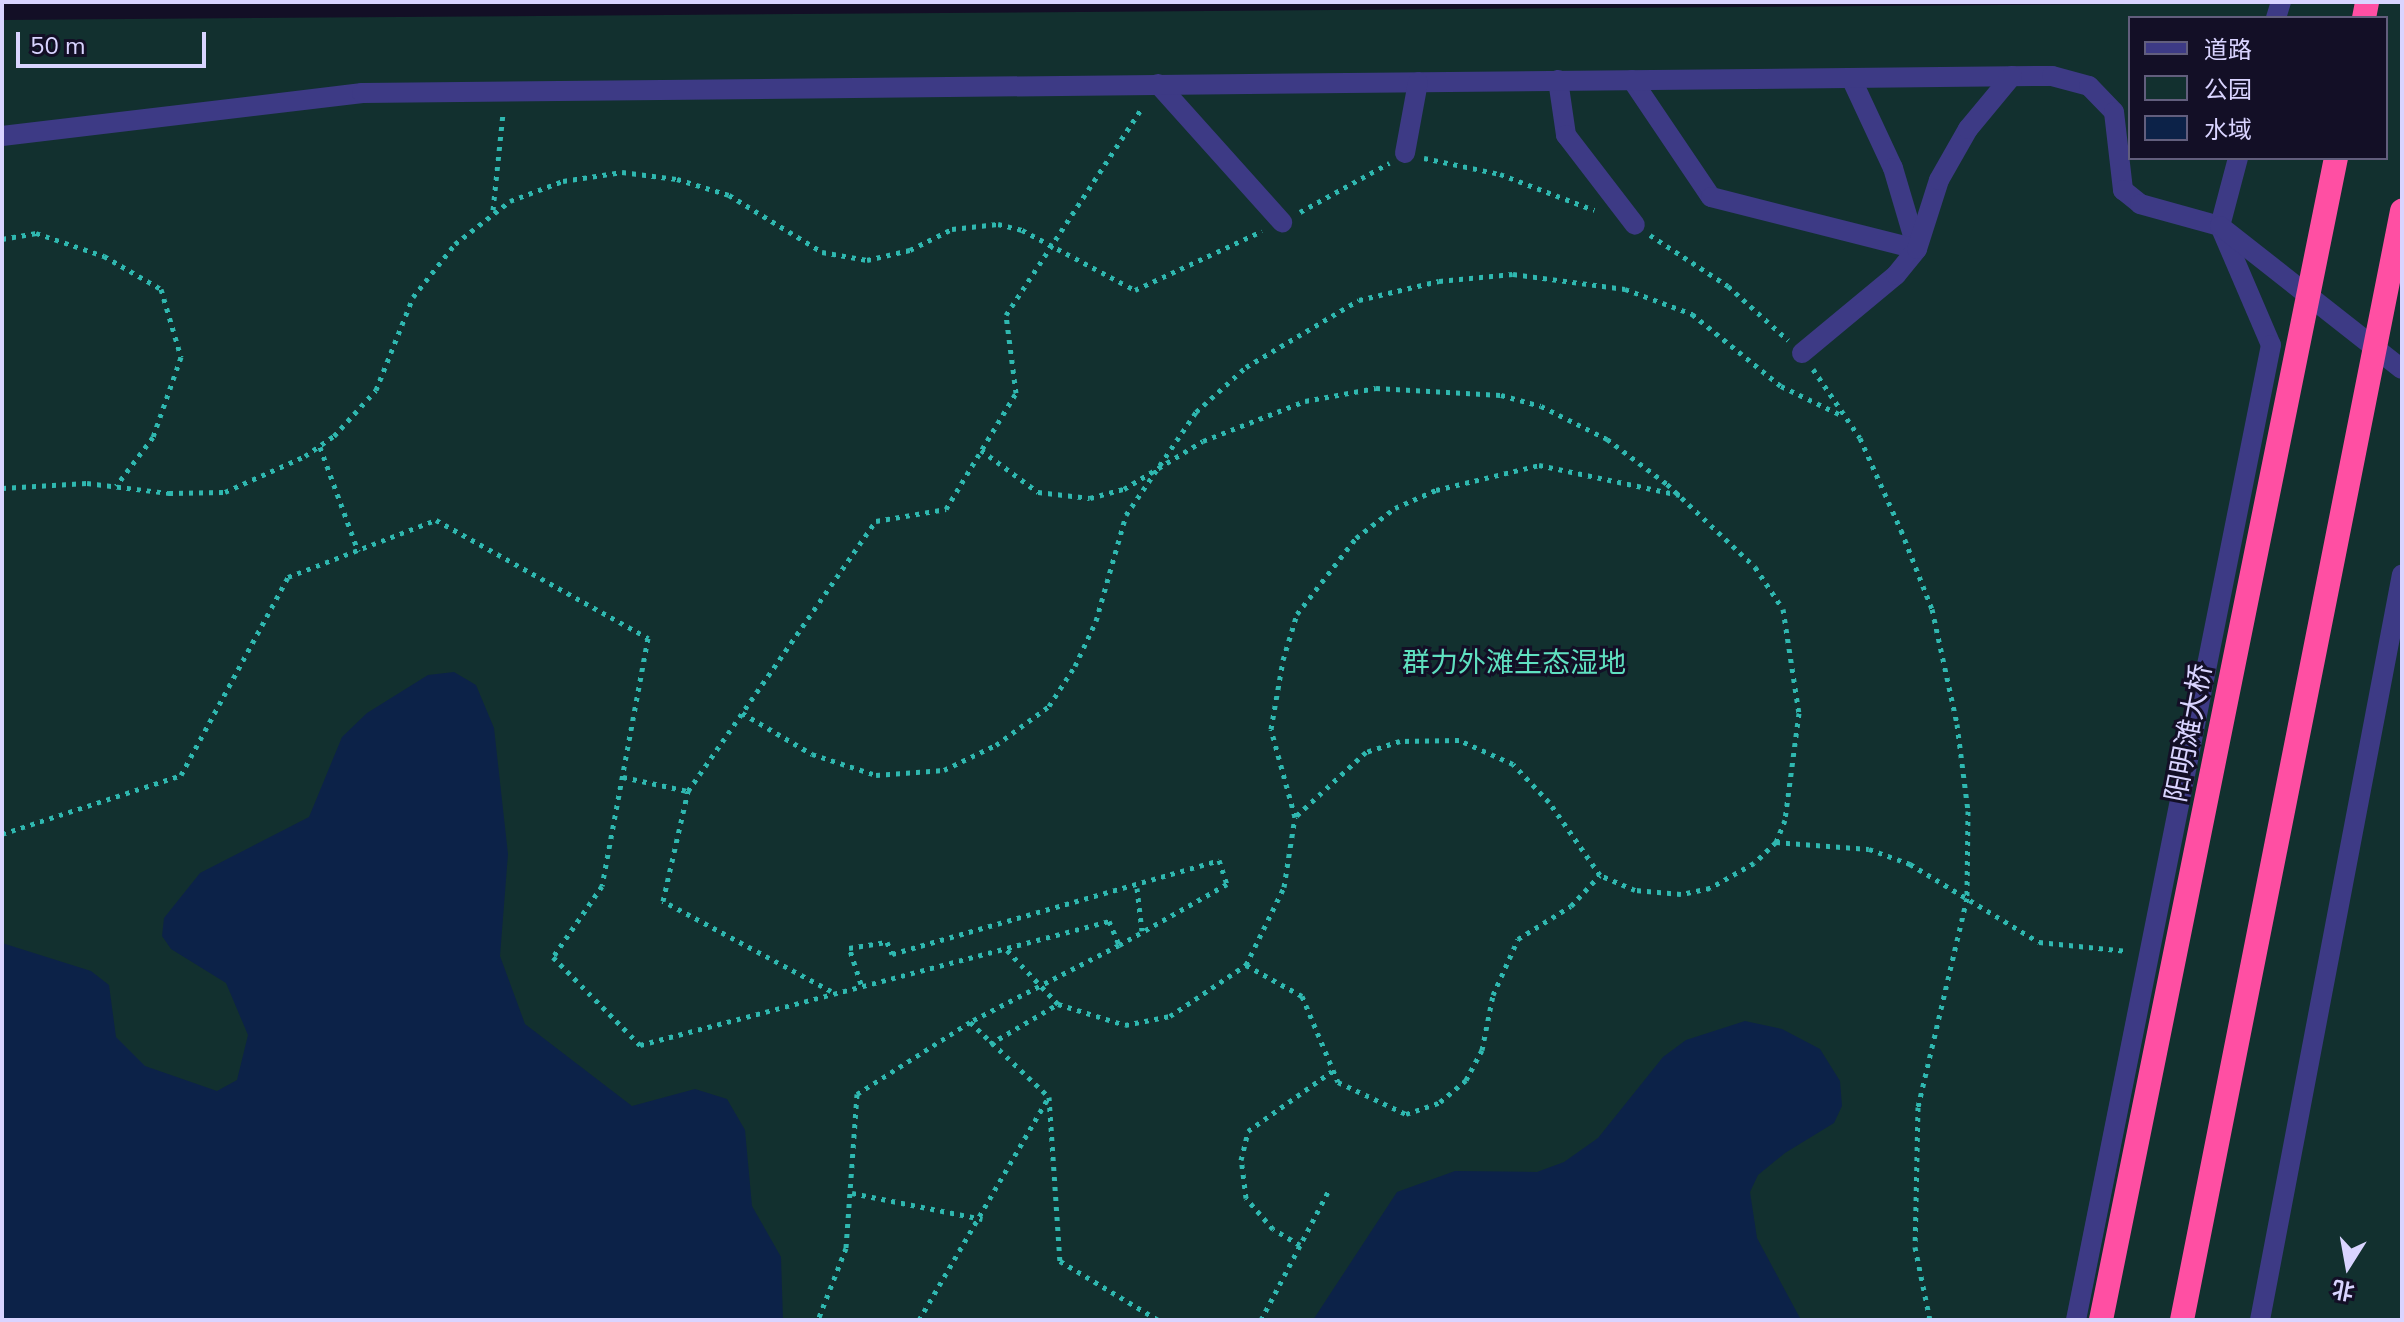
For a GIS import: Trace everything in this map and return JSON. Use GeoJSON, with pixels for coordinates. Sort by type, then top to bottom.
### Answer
{"type":"FeatureCollection","features":[{"type":"Feature","properties":{"kind":"highway","name":"阳明滩大桥"},"geometry":{"type":"LineString","coordinates":[[2101,1320],[2336,160]]}},
{"type":"Feature","properties":{"kind":"highway"},"geometry":{"type":"LineString","coordinates":[[2182,1320],[2402,211]]}},
{"type":"Feature","properties":{"kind":"lane"},"geometry":{"type":"LineString","coordinates":[[1802,353],[1896,275],[1917,249],[1939,180],[1968,129],[2012,76]]}},
{"type":"Feature","properties":{"kind":"lane"},"geometry":{"type":"LineString","coordinates":[[2,136],[362,93],[2052,76],[2089,86],[2114,112],[2123,190],[2140,204],[2220,226],[2402,369]]}},
{"type":"Feature","properties":{"kind":"lane"},"geometry":{"type":"LineString","coordinates":[[1851,78],[1893,168],[1917,249]]}},
{"type":"Feature","properties":{"kind":"lane"},"geometry":{"type":"LineString","coordinates":[[1558,80],[1566,135],[1635,225]]}},
{"type":"Feature","properties":{"kind":"lane"},"geometry":{"type":"LineString","coordinates":[[1632,80],[1711,197],[1917,249]]}},
{"type":"Feature","properties":{"kind":"lane"},"geometry":{"type":"LineString","coordinates":[[1405,153],[1418,82]]}},
{"type":"Feature","properties":{"kind":"lane"},"geometry":{"type":"LineString","coordinates":[[1158,84],[1282,222]]}},
{"type":"Feature","properties":{"kind":"lane"},"geometry":{"type":"LineString","coordinates":[[2076,1320],[2271,345],[2220,226],[2237,160]]}},
{"type":"Feature","properties":{"kind":"lane"},"geometry":{"type":"LineString","coordinates":[[2260,1320],[2402,574]]}},
{"type":"Feature","properties":{"kind":"path"},"geometry":{"type":"LineString","coordinates":[[832,991],[663,901],[688,791],[876,521],[946,509],[1016,393],[1006,315],[1049,243],[1158,84]]}},
{"type":"Feature","properties":{"kind":"path"},"geometry":{"type":"LineString","coordinates":[[493,211],[505,91]]}},
{"type":"Feature","properties":{"kind":"path"},"geometry":{"type":"LineString","coordinates":[[2,488],[116,486],[225,492],[320,447],[376,390],[413,297],[428,276],[493,211],[563,181],[651,173],[729,195],[803,244],[844,256],[890,257],[973,223],[1022,230],[1135,290],[1282,222],[1405,153],[1500,174],[1635,225],[1728,286],[1802,353],[1845,417],[1932,609],[1957,724],[1968,811],[1967,898],[1918,1107],[1915,1247],[1930,1320]]}},
{"type":"Feature","properties":{"kind":"path"},"geometry":{"type":"LineString","coordinates":[[2,239],[36,233],[104,256],[161,289],[181,357],[153,437],[116,486]]}},
{"type":"Feature","properties":{"kind":"path"},"geometry":{"type":"LineString","coordinates":[[742,713],[812,754],[876,775],[944,770],[996,745],[1049,706],[1075,666],[1096,621],[1126,515],[1196,412],[1246,367],[1311,325],[1359,300],[1439,281],[1513,274],[1625,289],[1692,314],[1781,386],[1845,417]]}},
{"type":"Feature","properties":{"kind":"path"},"geometry":{"type":"LineString","coordinates":[[981,450],[1010,477],[1058,496],[1090,498],[1124,489],[1203,441],[1305,401],[1376,388],[1452,388],[1541,406],[1607,439],[1681,495],[1755,567],[1783,609],[1799,713],[1785,820],[1776,842],[1710,888],[1681,894],[1635,890],[1600,875],[1549,802],[1513,764],[1459,740],[1411,740],[1366,752],[1295,817]]}},
{"type":"Feature","properties":{"kind":"path"},"geometry":{"type":"LineString","coordinates":[[320,447],[358,551]]}},
{"type":"Feature","properties":{"kind":"path"},"geometry":{"type":"LineString","coordinates":[[1006,949],[1043,983],[1058,1004],[1125,1025],[1170,1016],[1246,965],[1284,887],[1295,817],[1271,729],[1275,695],[1297,614],[1356,538],[1395,508],[1436,490],[1539,465],[1681,495]]}},
{"type":"Feature","properties":{"kind":"path"},"geometry":{"type":"LineString","coordinates":[[2,834],[181,775],[288,577],[436,520],[648,638],[602,886],[553,957],[640,1045],[832,991],[1109,921],[1119,945]]}},
{"type":"Feature","properties":{"kind":"path"},"geometry":{"type":"LineString","coordinates":[[623,777],[688,791]]}},
{"type":"Feature","properties":{"kind":"path"},"geometry":{"type":"LineString","coordinates":[[1776,842],[1869,849],[1967,898],[2039,942],[2149,953]]}},
{"type":"Feature","properties":{"kind":"path"},"geometry":{"type":"LineString","coordinates":[[818,1320],[846,1248],[857,1094],[970,1022],[1119,945],[1227,884],[1219,860],[1137,888],[892,954],[887,942],[849,948],[861,984]]}},
{"type":"Feature","properties":{"kind":"path"},"geometry":{"type":"LineString","coordinates":[[1246,965],[1302,996],[1338,1082],[1372,1103],[1406,1114],[1440,1102],[1466,1080],[1482,1050],[1493,995],[1518,939],[1571,906],[1600,875]]}},
{"type":"Feature","properties":{"kind":"path"},"geometry":{"type":"LineString","coordinates":[[1137,888],[1142,931]]}},
{"type":"Feature","properties":{"kind":"path"},"geometry":{"type":"LineString","coordinates":[[990,1044],[1058,1004]]}},
{"type":"Feature","properties":{"kind":"path"},"geometry":{"type":"LineString","coordinates":[[970,1022],[1049,1097],[1060,1261],[1158,1320]]}},
{"type":"Feature","properties":{"kind":"path"},"geometry":{"type":"LineString","coordinates":[[1300,1245],[1273,1229],[1246,1198],[1241,1160],[1248,1131],[1332,1071]]}},
{"type":"Feature","properties":{"kind":"path"},"geometry":{"type":"LineString","coordinates":[[919,1320],[982,1219],[1049,1097]]}},
{"type":"Feature","properties":{"kind":"path"},"geometry":{"type":"LineString","coordinates":[[1261,1320],[1330,1188]]}},
{"type":"Feature","properties":{"kind":"path"},"geometry":{"type":"LineString","coordinates":[[852,1193],[982,1219]]}},
{"type":"Feature","properties":{"kind":"green space","name":"群力外滩生态湿地"},"geometry":{"type":"Polygon","coordinates":[[[2402,2],[2402,1320],[2,1320],[2,20],[2402,2]]]}},
{"type":"Feature","properties":{"kind":"water"},"geometry":{"type":"Polygon","coordinates":[[[454,672],[476,685],[494,728],[508,854],[500,956],[525,1024],[632,1106],[695,1089],[727,1099],[745,1130],[752,1206],[781,1257],[783,1320],[2,1320],[2,943],[91,971],[109,985],[116,1037],[145,1066],[217,1091],[237,1080],[248,1035],[226,983],[171,949],[162,936],[164,918],[200,873],[309,817],[342,737],[367,713],[428,675],[454,672]]]}},
{"type":"Feature","properties":{"kind":"water"},"geometry":{"type":"Polygon","coordinates":[[[1745,1021],[1782,1029],[1820,1049],[1840,1081],[1842,1106],[1834,1123],[1785,1153],[1758,1175],[1750,1192],[1757,1238],[1801,1320],[1313,1320],[1397,1192],[1455,1171],[1537,1172],[1564,1162],[1598,1138],[1663,1057],[1686,1040],[1745,1021]]]}}]}
